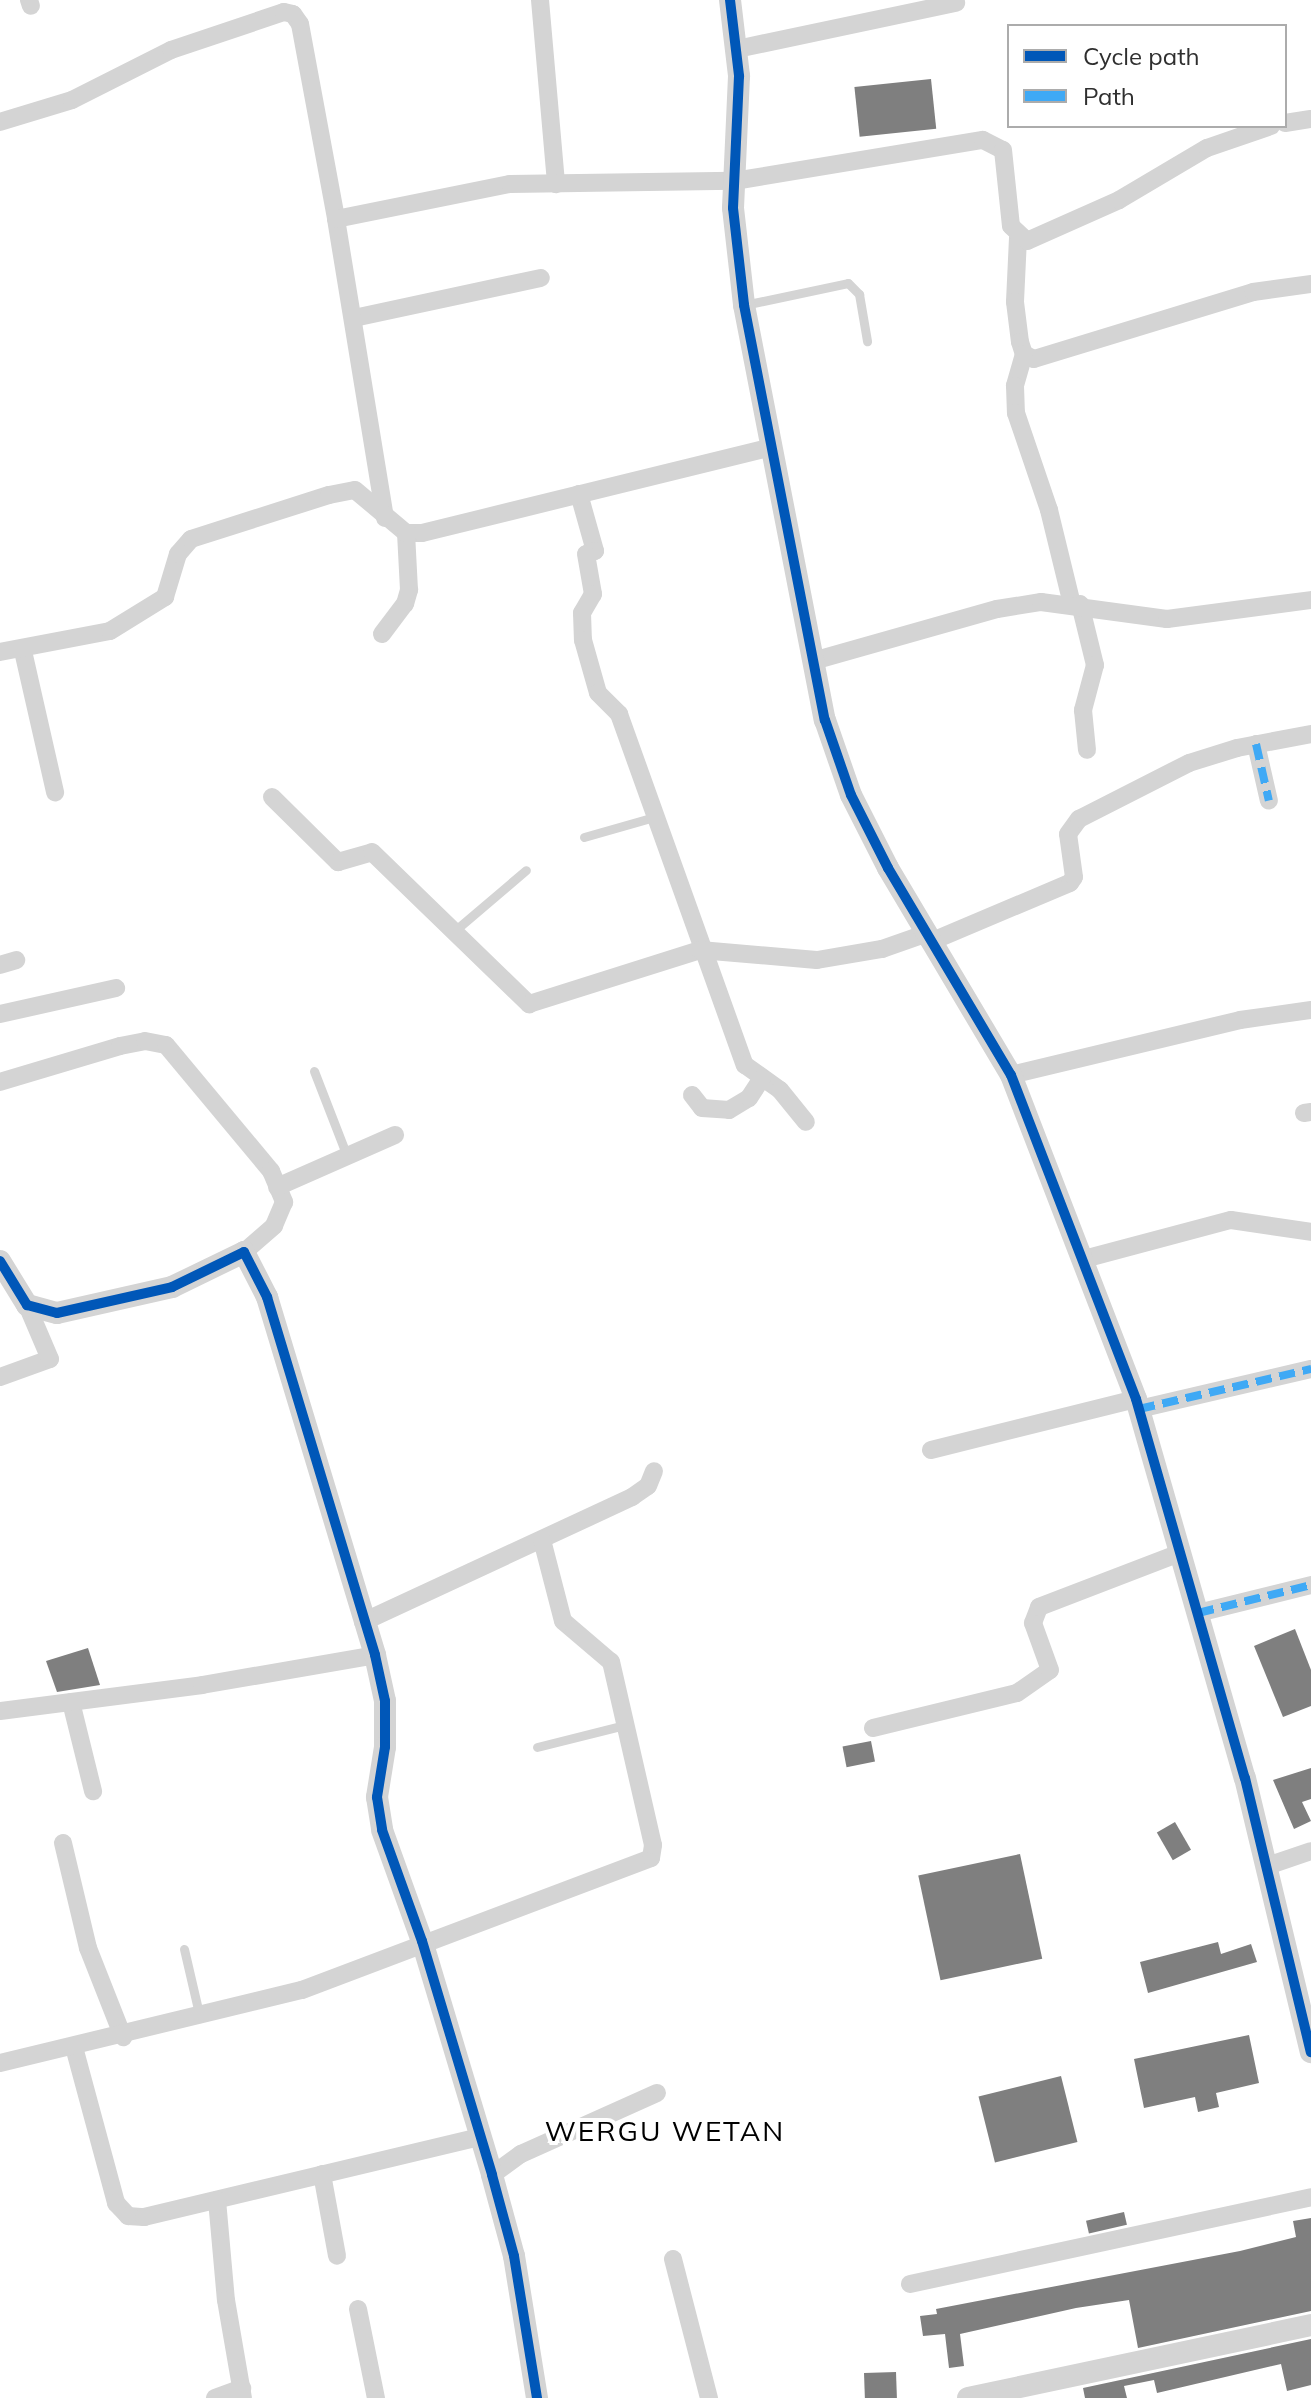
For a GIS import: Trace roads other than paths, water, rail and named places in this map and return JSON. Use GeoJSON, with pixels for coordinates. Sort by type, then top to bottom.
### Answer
{"type":"FeatureCollection","features":[{"type":"Feature","properties":{"kind":"street"},"geometry":{"type":"LineString","coordinates":[[540,0],[556,184]]}},
{"type":"Feature","properties":{"kind":"street"},"geometry":{"type":"LineString","coordinates":[[730,0],[737,49],[734,181],[744,305],[813,661],[837,759],[927,938],[1011,1075],[1084,1259],[1137,1404],[1198,1613],[1267,1866],[1311,2052]]}},
{"type":"Feature","properties":{"kind":"street"},"geometry":{"type":"LineString","coordinates":[[737,49],[956,3]]}},
{"type":"Feature","properties":{"kind":"street"},"geometry":{"type":"LineString","coordinates":[[0,122],[72,100],[171,50],[294,7],[300,24],[354,318],[385,518]]}},
{"type":"Feature","properties":{"kind":"street"},"geometry":{"type":"LineString","coordinates":[[1287,123],[1311,119]]}},
{"type":"Feature","properties":{"kind":"street"},"geometry":{"type":"LineString","coordinates":[[1018,238],[1034,240],[1119,200],[1207,148],[1265,128]]}},
{"type":"Feature","properties":{"kind":"street"},"geometry":{"type":"LineString","coordinates":[[336,219],[485,187],[533,181],[556,184],[734,181],[815,164],[990,141],[1003,150],[1011,226],[1018,238],[1015,302],[1024,354],[1015,386],[1016,413],[1049,510],[1095,665],[1083,710],[1087,750]]}},
{"type":"Feature","properties":{"kind":"street"},"geometry":{"type":"LineString","coordinates":[[354,318],[541,278]]}},
{"type":"Feature","properties":{"kind":"street"},"geometry":{"type":"LineString","coordinates":[[1024,354],[1047,357],[1095,337],[1253,292],[1311,284]]}},
{"type":"Feature","properties":{"kind":"street"},"geometry":{"type":"LineString","coordinates":[[0,652],[23,651],[110,631],[148,611],[165,597],[178,554],[191,539],[355,490],[406,533],[773,447]]}},
{"type":"Feature","properties":{"kind":"street"},"geometry":{"type":"LineString","coordinates":[[579,494],[595,551],[586,554],[593,594],[582,613],[583,640],[598,693],[619,714],[700,950],[745,1065],[806,1122]]}},
{"type":"Feature","properties":{"kind":"street"},"geometry":{"type":"LineString","coordinates":[[382,634],[405,604],[409,590],[406,533]]}},
{"type":"Feature","properties":{"kind":"street"},"geometry":{"type":"LineString","coordinates":[[813,661],[997,609],[1041,602],[1197,619],[1311,600]]}},
{"type":"Feature","properties":{"kind":"street"},"geometry":{"type":"LineString","coordinates":[[23,651],[55,792]]}},
{"type":"Feature","properties":{"kind":"street"},"geometry":{"type":"LineString","coordinates":[[272,797],[338,862],[372,852],[452,933],[529,1004],[700,950],[817,960],[927,938],[1070,883],[1074,877],[1068,834],[1079,819],[1189,763],[1256,744],[1311,734]]}},
{"type":"Feature","properties":{"kind":"street"},"geometry":{"type":"LineString","coordinates":[[1256,744],[1269,801]]}},
{"type":"Feature","properties":{"kind":"street"},"geometry":{"type":"LineString","coordinates":[[0,1014],[116,988]]}},
{"type":"Feature","properties":{"kind":"street"},"geometry":{"type":"LineString","coordinates":[[1011,1075],[1240,1020],[1311,1010]]}},
{"type":"Feature","properties":{"kind":"street"},"geometry":{"type":"LineString","coordinates":[[0,1082],[120,1046],[145,1041],[166,1045],[271,1171],[284,1202],[274,1226],[244,1252],[172,1287],[57,1313],[27,1305]]}},
{"type":"Feature","properties":{"kind":"street"},"geometry":{"type":"LineString","coordinates":[[692,1095],[702,1108],[729,1110],[749,1098],[762,1078]]}},
{"type":"Feature","properties":{"kind":"street"},"geometry":{"type":"LineString","coordinates":[[277,1187],[395,1135]]}},
{"type":"Feature","properties":{"kind":"street"},"geometry":{"type":"LineString","coordinates":[[1084,1259],[1231,1220],[1311,1232]]}},
{"type":"Feature","properties":{"kind":"street"},"geometry":{"type":"LineString","coordinates":[[244,1252],[286,1346],[375,1655],[385,1701],[385,1747],[377,1797],[382,1830],[422,1941],[492,2175],[514,2256],[537,2398]]}},
{"type":"Feature","properties":{"kind":"street"},"geometry":{"type":"LineString","coordinates":[[0,1261],[27,1305],[50,1359],[0,1377]]}},
{"type":"Feature","properties":{"kind":"street"},"geometry":{"type":"LineString","coordinates":[[931,1450],[1311,1369]]}},
{"type":"Feature","properties":{"kind":"street"},"geometry":{"type":"LineString","coordinates":[[363,1622],[643,1492],[654,1471]]}},
{"type":"Feature","properties":{"kind":"street"},"geometry":{"type":"LineString","coordinates":[[0,2063],[123,2037],[302,1990],[422,1941],[651,1858],[653,1845],[608,1656],[563,1621],[542,1540]]}},
{"type":"Feature","properties":{"kind":"street"},"geometry":{"type":"LineString","coordinates":[[873,1728],[1017,1693],[1040,1679],[1050,1662],[1033,1623],[1039,1607],[1180,1553]]}},
{"type":"Feature","properties":{"kind":"street"},"geometry":{"type":"LineString","coordinates":[[1198,1613],[1311,1585]]}},
{"type":"Feature","properties":{"kind":"street"},"geometry":{"type":"LineString","coordinates":[[0,1711],[375,1655]]}},
{"type":"Feature","properties":{"kind":"street"},"geometry":{"type":"LineString","coordinates":[[71,1702],[93,1791]]}},
{"type":"Feature","properties":{"kind":"street"},"geometry":{"type":"LineString","coordinates":[[63,1843],[88,1948],[123,2037]]}},
{"type":"Feature","properties":{"kind":"street"},"geometry":{"type":"LineString","coordinates":[[1267,1866],[1311,1851]]}},
{"type":"Feature","properties":{"kind":"street"},"geometry":{"type":"LineString","coordinates":[[74,2047],[89,2113],[122,2210],[144,2217],[481,2137]]}},
{"type":"Feature","properties":{"kind":"street"},"geometry":{"type":"LineString","coordinates":[[492,2175],[521,2154],[657,2093]]}},
{"type":"Feature","properties":{"kind":"street"},"geometry":{"type":"LineString","coordinates":[[322,2174],[337,2256]]}},
{"type":"Feature","properties":{"kind":"street"},"geometry":{"type":"LineString","coordinates":[[910,2284],[1311,2197]]}},
{"type":"Feature","properties":{"kind":"street"},"geometry":{"type":"LineString","coordinates":[[215,2398],[243,2393],[226,2300],[217,2200]]}},
{"type":"Feature","properties":{"kind":"street"},"geometry":{"type":"LineString","coordinates":[[673,2259],[709,2398]]}},
{"type":"Feature","properties":{"kind":"street"},"geometry":{"type":"LineString","coordinates":[[358,2309],[376,2398]]}},
{"type":"Feature","properties":{"kind":"street"},"geometry":{"type":"LineString","coordinates":[[968,2398],[1311,2325]]}},
{"type":"Feature","properties":{"kind":"lane"},"geometry":{"type":"LineString","coordinates":[[744,305],[848,283],[857,288],[867,341]]}},
{"type":"Feature","properties":{"kind":"lane"},"geometry":{"type":"LineString","coordinates":[[584,837],[654,817]]}},
{"type":"Feature","properties":{"kind":"lane"},"geometry":{"type":"LineString","coordinates":[[452,933],[526,870]]}},
{"type":"Feature","properties":{"kind":"lane"},"geometry":{"type":"LineString","coordinates":[[314,1071],[347,1156]]}},
{"type":"Feature","properties":{"kind":"lane"},"geometry":{"type":"LineString","coordinates":[[537,1747],[625,1725]]}},
{"type":"Feature","properties":{"kind":"lane"},"geometry":{"type":"LineString","coordinates":[[184,1949],[200,2018]]}},
{"type":"Feature","properties":{"kind":"district","name":"WERGU WETAN"},"geometry":{"type":"Point","coordinates":[665,2131]}}]}
